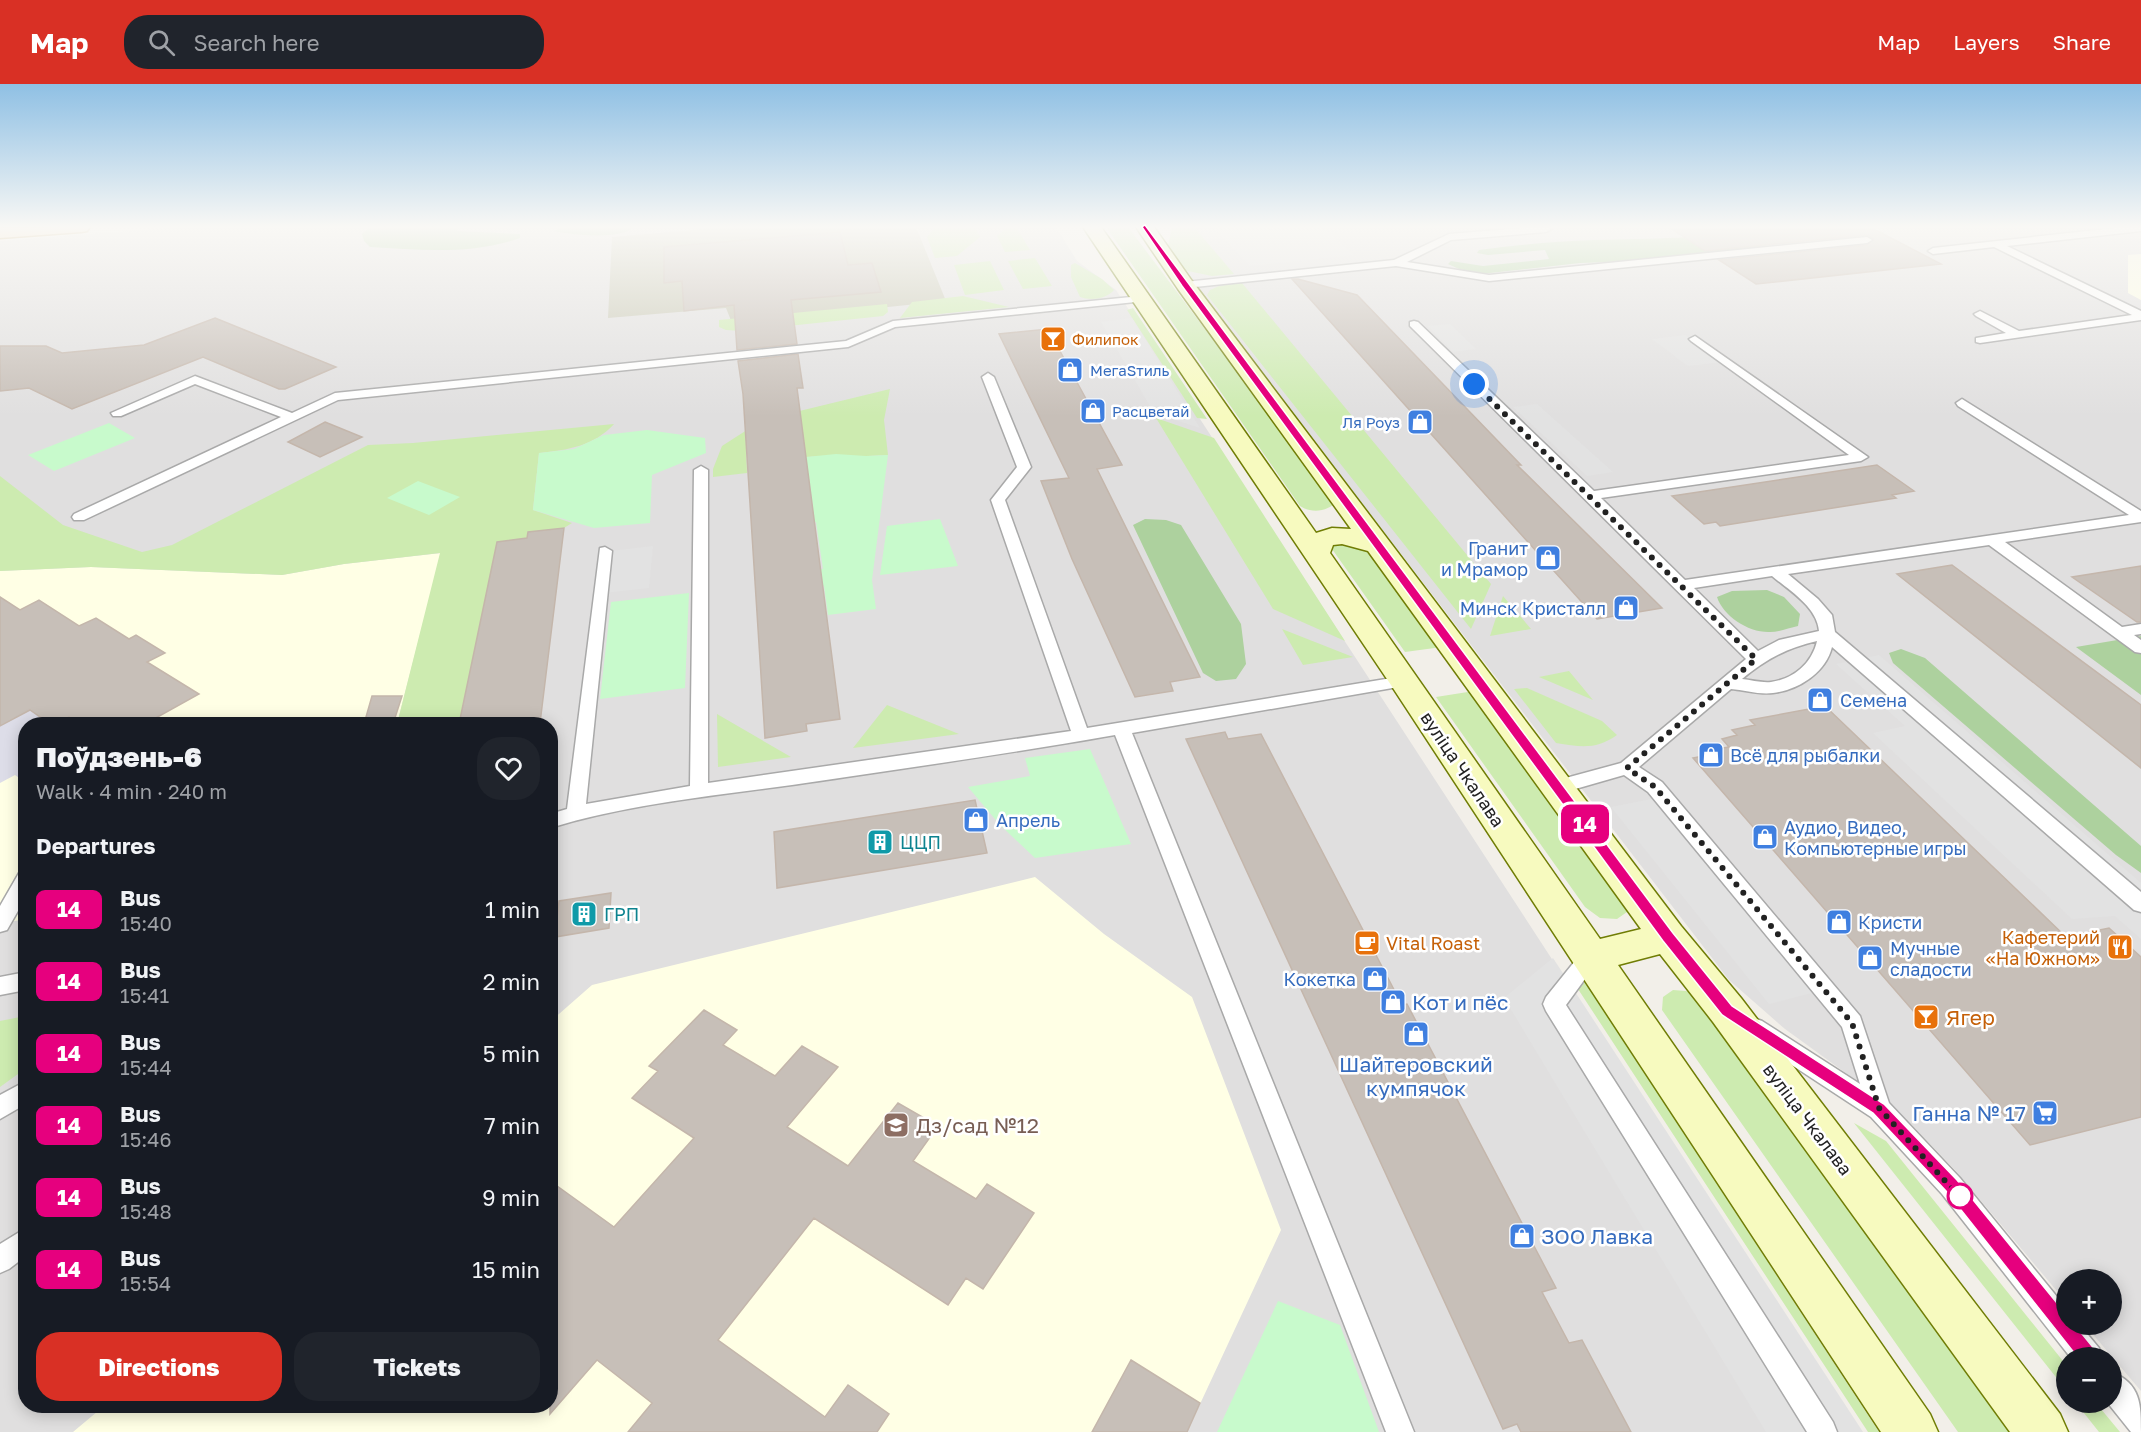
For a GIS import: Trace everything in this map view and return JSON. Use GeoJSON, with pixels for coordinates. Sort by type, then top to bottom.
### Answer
{"type":"FeatureCollection","features":[{"type":"Feature","properties":{"kind":"main road","name":"вуліца Чкалава"},"geometry":{"type":"LineString","coordinates":[[1135,290],[1404,681],[1912,1432]]}},
{"type":"Feature","properties":{"kind":"main road","name":"вуліца Чкалава"},"geometry":{"type":"LineString","coordinates":[[1189,290],[1668,937],[1727,1010],[2042,1432]]}},
{"type":"Feature","properties":{"kind":"main road"},"geometry":{"type":"LineString","coordinates":[[1284,506],[1300,515],[1323,517],[1340,510],[1344,504],[1342,498]]}},
{"type":"Feature","properties":{"kind":"main road"},"geometry":{"type":"LineString","coordinates":[[1316,554],[1316,549],[1324,540],[1340,536],[1361,538],[1378,546]]}},
{"type":"Feature","properties":{"kind":"main road"},"geometry":{"type":"LineString","coordinates":[[1590,957],[1668,937]]}},
{"type":"Feature","properties":{"kind":"lane"},"geometry":{"type":"LineString","coordinates":[[2088,290],[2141,316]]}},
{"type":"Feature","properties":{"kind":"lane"},"geometry":{"type":"LineString","coordinates":[[79,517],[335,397],[848,344],[893,324],[1141,299]]}},
{"type":"Feature","properties":{"kind":"lane"},"geometry":{"type":"LineString","coordinates":[[1980,314],[2016,334]]}},
{"type":"Feature","properties":{"kind":"lane"},"geometry":{"type":"LineString","coordinates":[[1980,340],[2141,316]]}},
{"type":"Feature","properties":{"kind":"lane"},"geometry":{"type":"LineString","coordinates":[[1414,324],[1756,659]]}},
{"type":"Feature","properties":{"kind":"lane"},"geometry":{"type":"LineString","coordinates":[[1589,496],[1862,457],[1695,339]]}},
{"type":"Feature","properties":{"kind":"lane"},"geometry":{"type":"LineString","coordinates":[[988,377],[1024,467],[998,500],[1081,735]]}},
{"type":"Feature","properties":{"kind":"lane"},"geometry":{"type":"LineString","coordinates":[[117,413],[195,380],[292,417]]}},
{"type":"Feature","properties":{"kind":"lane"},"geometry":{"type":"LineString","coordinates":[[1962,403],[2141,518]]}},
{"type":"Feature","properties":{"kind":"lane"},"geometry":{"type":"LineString","coordinates":[[699,791],[701,470]]}},
{"type":"Feature","properties":{"kind":"lane"},"geometry":{"type":"LineString","coordinates":[[1682,585],[2141,518]]}},
{"type":"Feature","properties":{"kind":"lane"},"geometry":{"type":"LineString","coordinates":[[1992,540],[2141,648]]}},
{"type":"Feature","properties":{"kind":"lane"},"geometry":{"type":"LineString","coordinates":[[576,813],[605,551]]}},
{"type":"Feature","properties":{"kind":"lane"},"geometry":{"type":"LineString","coordinates":[[1727,683],[1772,688],[1802,677],[1821,659],[1827,634],[1826,618],[1812,602],[1776,572]]}},
{"type":"Feature","properties":{"kind":"lane"},"geometry":{"type":"LineString","coordinates":[[2120,632],[2141,629]]}},
{"type":"Feature","properties":{"kind":"lane"},"geometry":{"type":"LineString","coordinates":[[1558,787],[1627,768],[1756,659],[1785,644],[1827,634]]}},
{"type":"Feature","properties":{"kind":"lane"},"geometry":{"type":"LineString","coordinates":[[1827,634],[2141,904]]}},
{"type":"Feature","properties":{"kind":"lane"},"geometry":{"type":"LineString","coordinates":[[1785,644],[1821,659]]}},
{"type":"Feature","properties":{"kind":"lane"},"geometry":{"type":"LineString","coordinates":[[558,819],[576,813],[699,791],[986,751],[1404,681]]}},
{"type":"Feature","properties":{"kind":"lane"},"geometry":{"type":"LineString","coordinates":[[1121,728],[1400,1432]]}},
{"type":"Feature","properties":{"kind":"lane"},"geometry":{"type":"LineString","coordinates":[[1627,768],[1655,787],[1852,1023],[1879,1108]]}},
{"type":"Feature","properties":{"kind":"lane"},"geometry":{"type":"LineString","coordinates":[[0,924],[18,892]]}},
{"type":"Feature","properties":{"kind":"lane"},"geometry":{"type":"LineString","coordinates":[[1590,957],[1554,1004],[1823,1432]]}},
{"type":"Feature","properties":{"kind":"lane"},"geometry":{"type":"LineString","coordinates":[[0,986],[18,983]]}},
{"type":"Feature","properties":{"kind":"lane"},"geometry":{"type":"LineString","coordinates":[[1727,1010],[1879,1108],[1951,1186],[2081,1347]]}},
{"type":"Feature","properties":{"kind":"lane"},"geometry":{"type":"LineString","coordinates":[[0,1108],[18,1096]]}},
{"type":"Feature","properties":{"kind":"lane"},"geometry":{"type":"LineString","coordinates":[[0,1260],[18,1246]]}},
{"type":"Feature","properties":{"kind":"lane"},"geometry":{"type":"LineString","coordinates":[[2122,1398],[2141,1422]]}},
{"type":"Feature","properties":{"kind":"shaded area"},"geometry":{"type":"Polygon","coordinates":[[[0,290],[1116,290],[1860,1432],[0,1432],[0,290]]]}},
{"type":"Feature","properties":{"kind":"shaded area"},"geometry":{"type":"Polygon","coordinates":[[[609,290],[942,290],[946,301],[732,323],[726,308],[608,318],[609,290]]]}},
{"type":"Feature","properties":{"kind":"shaded area"},"geometry":{"type":"Polygon","coordinates":[[[1198,290],[2141,290],[2141,1391],[2122,1369],[2122,1347],[2104,1347],[2093,1335],[2122,1335],[2122,1269],[2056,1269],[2056,1290],[1955,1170],[1912,1125],[1865,1087],[1785,1029],[1729,980],[1198,290]]]}},
{"type":"Feature","properties":{"kind":"shaded area"},"geometry":{"type":"Polygon","coordinates":[[[2128,290],[2141,290],[2141,300],[2128,293],[2128,290]]]}},
{"type":"Feature","properties":{"kind":"shaded area"},"geometry":{"type":"Polygon","coordinates":[[[1132,318],[1200,428],[1154,413],[1101,322],[1132,318]]]}},
{"type":"Feature","properties":{"kind":"shaded area"},"geometry":{"type":"Polygon","coordinates":[[[1450,324],[1476,349],[1453,352],[1428,326],[1450,324]]]}},
{"type":"Feature","properties":{"kind":"shaded area"},"geometry":{"type":"Polygon","coordinates":[[[1685,335],[1722,362],[1688,366],[1652,339],[1685,335]]]}},
{"type":"Feature","properties":{"kind":"shaded area"},"geometry":{"type":"Polygon","coordinates":[[[1537,404],[1613,472],[1587,476],[1513,407],[1537,404]]]}},
{"type":"Feature","properties":{"kind":"shaded area"},"geometry":{"type":"Polygon","coordinates":[[[653,546],[649,588],[604,593],[610,551],[653,546]]]}},
{"type":"Feature","properties":{"kind":"shaded area"},"geometry":{"type":"Polygon","coordinates":[[[441,553],[399,717],[18,717],[18,920],[0,924],[0,571],[91,567],[282,575],[344,564],[441,553]]]}},
{"type":"Feature","properties":{"kind":"shaded area"},"geometry":{"type":"Polygon","coordinates":[[[1879,655],[2141,883],[2141,939],[2115,916],[2072,919],[1873,733],[1905,726],[1836,664],[1879,655]]]}},
{"type":"Feature","properties":{"kind":"shaded area"},"geometry":{"type":"Polygon","coordinates":[[[45,702],[43,717],[18,717],[18,777],[15,775],[0,783],[0,726],[45,702]]]}},
{"type":"Feature","properties":{"kind":"shaded area"},"geometry":{"type":"Polygon","coordinates":[[[1666,796],[1831,988],[1769,1004],[1611,807],[1666,796]]]}},
{"type":"Feature","properties":{"kind":"shaded area","name":"Дз/сад №12"},"geometry":{"type":"Polygon","coordinates":[[[1035,877],[1104,934],[1192,997],[1281,1230],[1187,1432],[73,1432],[96,1413],[558,1413],[558,1015],[592,985],[1035,877]]]}},
{"type":"Feature","properties":{"kind":"shaded area"},"geometry":{"type":"Polygon","coordinates":[[[1553,958],[1863,1432],[1766,1432],[1504,998],[1553,958]]]}},
{"type":"Feature","properties":{"kind":"green space"},"geometry":{"type":"Polygon","coordinates":[[[963,290],[1004,290],[965,295],[963,290]]]}},
{"type":"Feature","properties":{"kind":"green space"},"geometry":{"type":"Polygon","coordinates":[[[1077,290],[1114,290],[1098,298],[1080,297],[1077,290]]]}},
{"type":"Feature","properties":{"kind":"green space"},"geometry":{"type":"Polygon","coordinates":[[[1150,290],[1175,290],[1333,499],[1333,505],[1317,511],[1300,506],[1150,290]]]}},
{"type":"Feature","properties":{"kind":"green space"},"geometry":{"type":"Polygon","coordinates":[[[1210,290],[1248,290],[1491,584],[1471,629],[1207,295],[1210,290]]]}},
{"type":"Feature","properties":{"kind":"green space"},"geometry":{"type":"Polygon","coordinates":[[[963,296],[1009,307],[900,318],[912,302],[963,296]]]}},
{"type":"Feature","properties":{"kind":"green space"},"geometry":{"type":"Polygon","coordinates":[[[887,304],[888,312],[883,316],[742,331],[719,327],[719,320],[887,304]]]}},
{"type":"Feature","properties":{"kind":"green space"},"geometry":{"type":"Polygon","coordinates":[[[1133,308],[1207,419],[1197,418],[1127,310],[1133,308]]]}},
{"type":"Feature","properties":{"kind":"green space"},"geometry":{"type":"Polygon","coordinates":[[[890,389],[884,420],[888,455],[806,457],[804,445],[780,447],[779,444],[746,448],[747,473],[713,477],[713,469],[722,446],[750,428],[783,415],[890,389]]]}},
{"type":"Feature","properties":{"kind":"green space"},"geometry":{"type":"Polygon","coordinates":[[[1156,418],[1214,438],[1345,641],[1273,609],[1156,418]]]}},
{"type":"Feature","properties":{"kind":"green space"},"geometry":{"type":"Polygon","coordinates":[[[109,423],[135,438],[54,471],[28,455],[109,423]]]}},
{"type":"Feature","properties":{"kind":"green space"},"geometry":{"type":"Polygon","coordinates":[[[614,424],[598,437],[580,446],[539,453],[533,510],[572,523],[564,528],[528,532],[527,538],[497,542],[488,590],[478,685],[467,687],[461,717],[399,717],[440,553],[344,564],[282,575],[91,567],[0,571],[0,476],[63,525],[142,552],[172,545],[368,445],[413,443],[614,424]]]}},
{"type":"Feature","properties":{"kind":"green space"},"geometry":{"type":"Polygon","coordinates":[[[647,430],[705,438],[706,453],[652,475],[650,523],[594,528],[533,510],[539,453],[574,449],[604,435],[647,430]]]}},
{"type":"Feature","properties":{"kind":"green space"},"geometry":{"type":"Polygon","coordinates":[[[836,454],[888,455],[872,580],[876,609],[828,615],[824,586],[816,586],[814,570],[823,569],[816,522],[808,523],[806,508],[813,507],[806,457],[836,454]]]}},
{"type":"Feature","properties":{"kind":"green space"},"geometry":{"type":"Polygon","coordinates":[[[418,481],[460,497],[429,515],[387,498],[418,481]]]}},
{"type":"Feature","properties":{"kind":"green space"},"geometry":{"type":"Polygon","coordinates":[[[940,519],[958,566],[880,575],[887,526],[940,519]]]}},
{"type":"Feature","properties":{"kind":"green space"},"geometry":{"type":"Polygon","coordinates":[[[1145,519],[1166,520],[1181,525],[1241,624],[1246,664],[1236,679],[1216,681],[1203,673],[1133,525],[1145,519]]]}},
{"type":"Feature","properties":{"kind":"green space"},"geometry":{"type":"Polygon","coordinates":[[[1336,543],[1367,545],[1442,647],[1405,652],[1332,549],[1336,543]]]}},
{"type":"Feature","properties":{"kind":"green space"},"geometry":{"type":"Polygon","coordinates":[[[1767,590],[1784,597],[1800,614],[1798,626],[1773,632],[1754,630],[1731,617],[1717,597],[1732,591],[1767,590]]]}},
{"type":"Feature","properties":{"kind":"green space"},"geometry":{"type":"Polygon","coordinates":[[[689,593],[685,688],[600,699],[611,602],[689,593]]]}},
{"type":"Feature","properties":{"kind":"green space"},"geometry":{"type":"Polygon","coordinates":[[[1503,596],[1531,629],[1490,636],[1503,596]]]}},
{"type":"Feature","properties":{"kind":"green space"},"geometry":{"type":"Polygon","coordinates":[[[1282,629],[1353,657],[1303,665],[1282,629]]]}},
{"type":"Feature","properties":{"kind":"green space"},"geometry":{"type":"Polygon","coordinates":[[[2141,636],[2141,695],[2076,647],[2141,636]]]}},
{"type":"Feature","properties":{"kind":"green space"},"geometry":{"type":"Polygon","coordinates":[[[1901,649],[1925,658],[2141,846],[2141,873],[2116,855],[1893,663],[1889,653],[1901,649]]]}},
{"type":"Feature","properties":{"kind":"green space"},"geometry":{"type":"Polygon","coordinates":[[[1569,671],[1593,700],[1539,677],[1569,671]]]}},
{"type":"Feature","properties":{"kind":"green space"},"geometry":{"type":"Polygon","coordinates":[[[1527,688],[1602,721],[1617,735],[1602,743],[1588,746],[1556,743],[1514,689],[1527,688]]]}},
{"type":"Feature","properties":{"kind":"green space"},"geometry":{"type":"Polygon","coordinates":[[[1474,691],[1627,897],[1627,912],[1617,919],[1600,918],[1585,907],[1436,697],[1474,691]]]}},
{"type":"Feature","properties":{"kind":"green space"},"geometry":{"type":"Polygon","coordinates":[[[887,705],[959,734],[853,748],[887,705]]]}},
{"type":"Feature","properties":{"kind":"green space"},"geometry":{"type":"Polygon","coordinates":[[[717,714],[791,757],[718,767],[717,714]]]}},
{"type":"Feature","properties":{"kind":"green space"},"geometry":{"type":"Polygon","coordinates":[[[1090,749],[1131,844],[1035,858],[1000,825],[968,787],[1030,776],[1025,758],[1090,749]]]}},
{"type":"Feature","properties":{"kind":"green space"},"geometry":{"type":"Polygon","coordinates":[[[1585,982],[1879,1432],[1868,1432],[1578,989],[1585,982]]]}},
{"type":"Feature","properties":{"kind":"green space"},"geometry":{"type":"Polygon","coordinates":[[[1673,990],[1686,991],[1705,999],[2024,1432],[1958,1432],[1662,1010],[1663,997],[1673,990]]]}},
{"type":"Feature","properties":{"kind":"green space"},"geometry":{"type":"Polygon","coordinates":[[[18,1017],[18,1074],[0,1087],[0,1021],[18,1017]]]}},
{"type":"Feature","properties":{"kind":"green space"},"geometry":{"type":"Polygon","coordinates":[[[1854,1123],[1886,1141],[2056,1352],[2056,1377],[1854,1123]]]}},
{"type":"Feature","properties":{"kind":"green space"},"geometry":{"type":"Polygon","coordinates":[[[1278,1301],[1340,1325],[1379,1432],[1217,1432],[1278,1301]]]}},
{"type":"Feature","properties":{"kind":"green space"},"geometry":{"type":"Polygon","coordinates":[[[2084,1413],[2104,1413],[2120,1432],[2099,1432],[2084,1413]]]}},
{"type":"Feature","properties":{"kind":"building"},"geometry":{"type":"Polygon","coordinates":[[[683,290],[880,290],[881,292],[791,300],[797,344],[737,350],[734,305],[684,311],[683,290]]]}},
{"type":"Feature","properties":{"kind":"building"},"geometry":{"type":"Polygon","coordinates":[[[1302,290],[1338,290],[1357,295],[1521,465],[1517,465],[1662,608],[1597,619],[1302,290]]]}},
{"type":"Feature","properties":{"kind":"building"},"geometry":{"type":"Polygon","coordinates":[[[215,318],[336,367],[285,389],[279,389],[203,357],[72,409],[29,388],[0,391],[0,346],[46,346],[62,353],[144,345],[215,318]]]}},
{"type":"Feature","properties":{"kind":"building"},"geometry":{"type":"Polygon","coordinates":[[[1048,329],[1122,465],[1097,469],[1200,677],[1170,682],[1173,691],[1135,697],[1072,559],[1041,481],[1069,478],[999,334],[1048,329]]]}},
{"type":"Feature","properties":{"kind":"building"},"geometry":{"type":"Polygon","coordinates":[[[798,354],[803,388],[797,388],[840,719],[806,724],[807,731],[765,738],[743,394],[738,361],[798,354]]]}},
{"type":"Feature","properties":{"kind":"building"},"geometry":{"type":"Polygon","coordinates":[[[325,422],[362,437],[320,457],[288,442],[325,422]]]}},
{"type":"Feature","properties":{"kind":"building"},"geometry":{"type":"Polygon","coordinates":[[[1877,465],[1914,491],[1892,495],[1896,498],[1720,526],[1716,522],[1704,524],[1672,496],[1877,465]]]}},
{"type":"Feature","properties":{"kind":"building"},"geometry":{"type":"Polygon","coordinates":[[[564,528],[541,717],[460,717],[497,542],[527,538],[528,532],[564,528]]]}},
{"type":"Feature","properties":{"kind":"building"},"geometry":{"type":"Polygon","coordinates":[[[1952,565],[2141,705],[2141,768],[1897,574],[1952,565]]]}},
{"type":"Feature","properties":{"kind":"building"},"geometry":{"type":"Polygon","coordinates":[[[2141,566],[2141,622],[2137,622],[2072,577],[2141,566]]]}},
{"type":"Feature","properties":{"kind":"building"},"geometry":{"type":"Polygon","coordinates":[[[0,597],[20,610],[39,600],[79,626],[96,618],[129,639],[136,635],[165,653],[147,662],[199,694],[158,717],[40,717],[30,710],[0,726],[0,597]]]}},
{"type":"Feature","properties":{"kind":"building"},"geometry":{"type":"Polygon","coordinates":[[[372,696],[402,696],[395,717],[366,717],[372,696]]]}},
{"type":"Feature","properties":{"kind":"building"},"geometry":{"type":"Polygon","coordinates":[[[1825,706],[2066,937],[2109,928],[2141,957],[2141,1117],[2030,1145],[1693,758],[1719,753],[1716,749],[1729,747],[1722,739],[1737,735],[1732,730],[1755,725],[1750,720],[1825,706]]]}},
{"type":"Feature","properties":{"kind":"building"},"geometry":{"type":"Polygon","coordinates":[[[1225,732],[1228,739],[1261,734],[1402,1005],[1407,1004],[1556,1288],[1542,1292],[1569,1343],[1582,1340],[1631,1432],[1521,1432],[1517,1424],[1503,1429],[1186,739],[1225,732]]]}},
{"type":"Feature","properties":{"kind":"building","name":"ЦЦП"},"geometry":{"type":"Polygon","coordinates":[[[975,800],[987,853],[777,888],[774,832],[975,800]]]}},
{"type":"Feature","properties":{"kind":"building","name":"ГРП"},"geometry":{"type":"Polygon","coordinates":[[[611,893],[609,928],[558,936],[559,901],[611,893]]]}},
{"type":"Feature","properties":{"kind":"building"},"geometry":{"type":"Polygon","coordinates":[[[704,1010],[737,1030],[723,1045],[775,1076],[802,1046],[838,1067],[787,1127],[848,1166],[898,1103],[938,1126],[913,1161],[976,1199],[987,1184],[1034,1213],[983,1289],[966,1278],[948,1305],[814,1218],[718,1340],[825,1417],[848,1385],[889,1414],[877,1432],[628,1432],[652,1403],[597,1360],[558,1405],[558,1187],[614,1227],[694,1138],[632,1098],[658,1071],[649,1066],[704,1010]]]}},
{"type":"Feature","properties":{"kind":"building"},"geometry":{"type":"Polygon","coordinates":[[[1131,1360],[1200,1403],[1187,1432],[1092,1432],[1131,1360]]]}},
{"type":"Feature","properties":{"kind":"bus line","name":"14"},"geometry":{"type":"LineString","coordinates":[[1189,290],[1668,937],[1727,1010],[1879,1108],[1951,1186],[2080,1347]]}},
{"type":"Feature","properties":{"kind":"place","name":"Филипок"},"geometry":{"type":"Point","coordinates":[1053,339]}},
{"type":"Feature","properties":{"kind":"place","name":"МегаSтиль"},"geometry":{"type":"Point","coordinates":[1070,370]}},
{"type":"Feature","properties":{"kind":"place","name":"Расцветай"},"geometry":{"type":"Point","coordinates":[1093,411]}},
{"type":"Feature","properties":{"kind":"place","name":"Ля Роуз"},"geometry":{"type":"Point","coordinates":[1420,422]}},
{"type":"Feature","properties":{"kind":"place","name":"Гранит и Мрамор"},"geometry":{"type":"Point","coordinates":[1548,558]}},
{"type":"Feature","properties":{"kind":"place","name":"Минск Кристалл"},"geometry":{"type":"Point","coordinates":[1626,608]}},
{"type":"Feature","properties":{"kind":"place","name":"Семена"},"geometry":{"type":"Point","coordinates":[1820,700]}},
{"type":"Feature","properties":{"kind":"place","name":"Всё для рыбалки"},"geometry":{"type":"Point","coordinates":[1711,755]}},
{"type":"Feature","properties":{"kind":"place","name":"Апрель"},"geometry":{"type":"Point","coordinates":[976,820]}},
{"type":"Feature","properties":{"kind":"place","name":"Аудио, Видео, Компьютерные игры"},"geometry":{"type":"Point","coordinates":[1765,837]}},
{"type":"Feature","properties":{"kind":"place","name":"ЦЦП"},"geometry":{"type":"Point","coordinates":[880,842]}},
{"type":"Feature","properties":{"kind":"place","name":"ГРП"},"geometry":{"type":"Point","coordinates":[584,914]}},
{"type":"Feature","properties":{"kind":"place","name":"Кристи"},"geometry":{"type":"Point","coordinates":[1839,922]}},
{"type":"Feature","properties":{"kind":"place","name":"Vital Roast"},"geometry":{"type":"Point","coordinates":[1367,943]}},
{"type":"Feature","properties":{"kind":"place","name":"Кафетерий «На Южном»"},"geometry":{"type":"Point","coordinates":[2120,947]}},
{"type":"Feature","properties":{"kind":"place","name":"Мучные сладости"},"geometry":{"type":"Point","coordinates":[1870,958]}},
{"type":"Feature","properties":{"kind":"place","name":"Кокетка"},"geometry":{"type":"Point","coordinates":[1375,979]}},
{"type":"Feature","properties":{"kind":"place","name":"Кот и пёс"},"geometry":{"type":"Point","coordinates":[1393,1002]}},
{"type":"Feature","properties":{"kind":"place","name":"Ягер"},"geometry":{"type":"Point","coordinates":[1926,1017]}},
{"type":"Feature","properties":{"kind":"place","name":"Шайтеровский кумпячок"},"geometry":{"type":"Point","coordinates":[1416,1034]}},
{"type":"Feature","properties":{"kind":"place","name":"Ганна № 17"},"geometry":{"type":"Point","coordinates":[2045,1113]}},
{"type":"Feature","properties":{"kind":"place","name":"Дз/сад №12"},"geometry":{"type":"Point","coordinates":[896,1125]}},
{"type":"Feature","properties":{"kind":"place","name":"ЗОО Лавка"},"geometry":{"type":"Point","coordinates":[1522,1236]}},
{"type":"Feature","properties":{"kind":"route"},"geometry":{"type":"LineString","coordinates":[[1474,384],[1756,659],[1627,768],[1655,787],[1852,1023],[1879,1108],[1965,1203],[1960,1196]]}}]}
